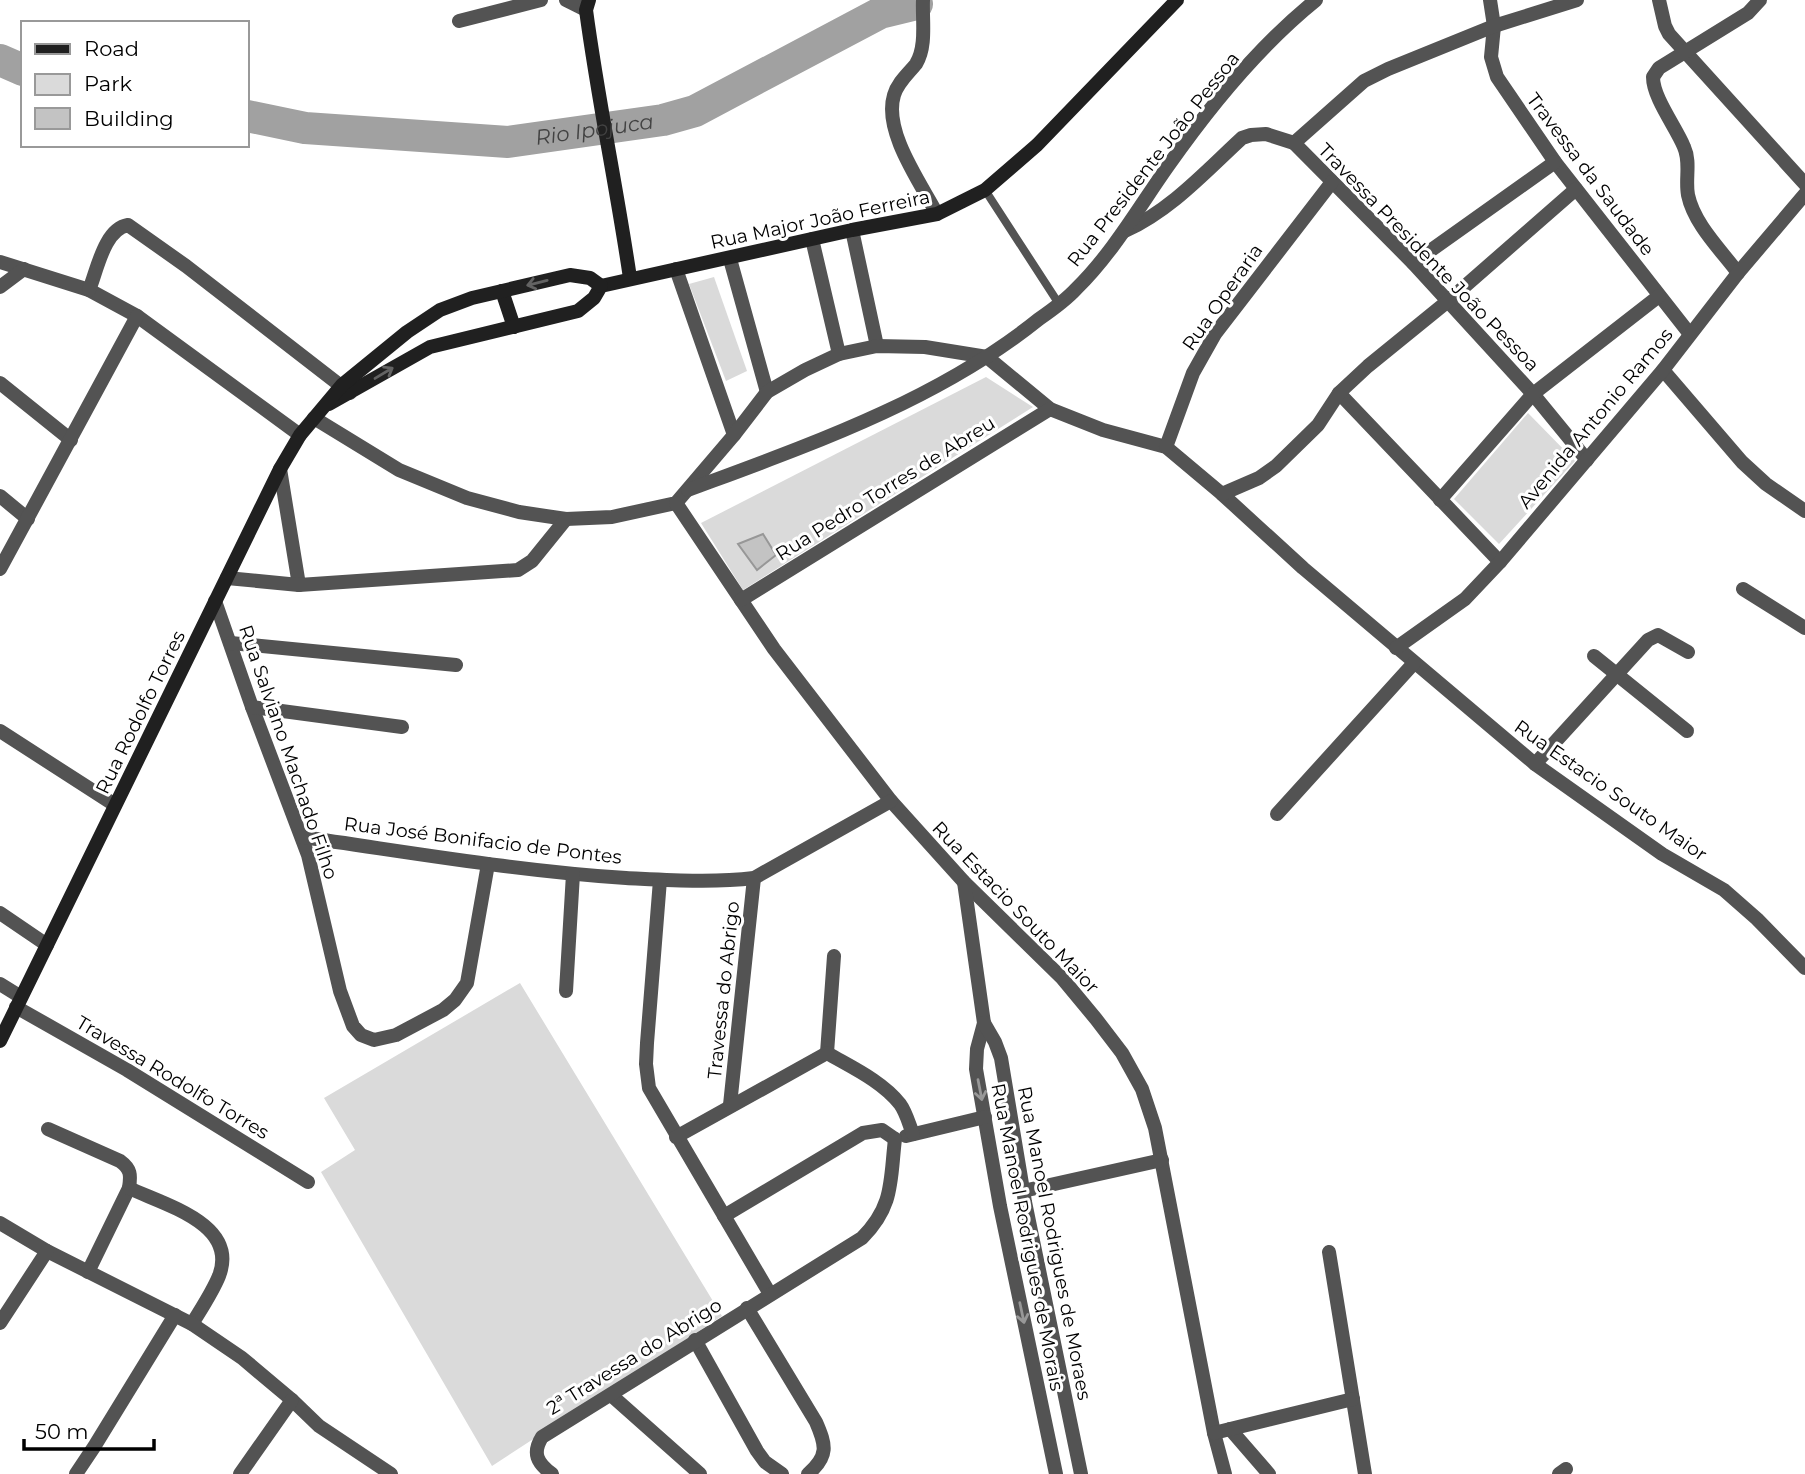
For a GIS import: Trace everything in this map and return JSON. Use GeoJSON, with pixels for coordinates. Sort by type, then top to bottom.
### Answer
{"type":"FeatureCollection","features":[{"type":"Feature","properties":{"kind":"main road","name":"Rua Major João Ferreira"},"geometry":{"type":"LineString","coordinates":[[601,286],[852,230],[937,214],[985,190],[1045,137],[1177,0]]}},
{"type":"Feature","properties":{"kind":"main road"},"geometry":{"type":"LineString","coordinates":[[588,5],[595,80],[618,197],[630,278]]}},
{"type":"Feature","properties":{"kind":"main road"},"geometry":{"type":"LineString","coordinates":[[578,274],[601,286],[594,298],[578,311],[430,346],[346,389],[407,332],[440,310],[472,298],[578,274]]}},
{"type":"Feature","properties":{"kind":"main road"},"geometry":{"type":"LineString","coordinates":[[502,291],[514,327]]}},
{"type":"Feature","properties":{"kind":"main road","name":"Rua Rodolfo Torres"},"geometry":{"type":"LineString","coordinates":[[0,1041],[280,469],[300,435],[314,418],[346,389]]}},
{"type":"Feature","properties":{"kind":"street"},"geometry":{"type":"LineString","coordinates":[[459,21],[541,0]]}},
{"type":"Feature","properties":{"kind":"street"},"geometry":{"type":"LineString","coordinates":[[566,0],[588,5]]}},
{"type":"Feature","properties":{"kind":"street"},"geometry":{"type":"LineString","coordinates":[[923,0],[923,46],[917,62],[898,85],[891,113],[900,142],[937,214]]}},
{"type":"Feature","properties":{"kind":"street","name":"Rua Presidente João Pessoa"},"geometry":{"type":"LineString","coordinates":[[688,490],[835,433],[946,382],[987,357],[1059,304],[1077,289],[1124,232],[1169,165],[1227,89],[1250,63],[1316,0]]}},
{"type":"Feature","properties":{"kind":"street","name":"Travessa da Saudade"},"geometry":{"type":"LineString","coordinates":[[1490,0],[1494,26],[1492,57],[1497,77],[1555,162],[1689,333]]}},
{"type":"Feature","properties":{"kind":"street"},"geometry":{"type":"LineString","coordinates":[[1294,143],[1364,81],[1494,26],[1577,0]]}},
{"type":"Feature","properties":{"kind":"street"},"geometry":{"type":"LineString","coordinates":[[1659,0],[1669,34],[1805,184]]}},
{"type":"Feature","properties":{"kind":"street"},"geometry":{"type":"LineString","coordinates":[[1738,273],[1691,205],[1685,149],[1653,83],[1655,72],[1659,68],[1748,13],[1760,0]]}},
{"type":"Feature","properties":{"kind":"street","name":"Travessa Presidente João Pessoa"},"geometry":{"type":"LineString","coordinates":[[1124,232],[1171,204],[1242,138],[1266,134],[1294,143],[1413,263],[1533,394],[1587,460]]}},
{"type":"Feature","properties":{"kind":"street"},"geometry":{"type":"LineString","coordinates":[[1413,263],[1555,162]]}},
{"type":"Feature","properties":{"kind":"street","name":"Rua Operaria"},"geometry":{"type":"LineString","coordinates":[[1166,447],[1193,373],[1215,334],[1332,182]]}},
{"type":"Feature","properties":{"kind":"street"},"geometry":{"type":"LineString","coordinates":[[1222,494],[1258,478],[1276,466],[1318,425],[1339,393],[1368,366],[1448,301],[1576,189]]}},
{"type":"Feature","properties":{"kind":"street","name":"Avenida Antonio Ramos"},"geometry":{"type":"LineString","coordinates":[[1396,648],[1465,599],[1500,562],[1663,370],[1689,333],[1805,194]]}},
{"type":"Feature","properties":{"kind":"street"},"geometry":{"type":"LineString","coordinates":[[89,290],[107,244],[115,231],[128,225],[139,230],[346,389]]}},
{"type":"Feature","properties":{"kind":"street"},"geometry":{"type":"LineString","coordinates":[[852,230],[877,346]]}},
{"type":"Feature","properties":{"kind":"street"},"geometry":{"type":"LineString","coordinates":[[812,239],[839,354]]}},
{"type":"Feature","properties":{"kind":"street"},"geometry":{"type":"LineString","coordinates":[[730,259],[767,392]]}},
{"type":"Feature","properties":{"kind":"street"},"geometry":{"type":"LineString","coordinates":[[0,262],[89,290],[137,316],[300,435]]}},
{"type":"Feature","properties":{"kind":"street"},"geometry":{"type":"LineString","coordinates":[[0,287],[24,269]]}},
{"type":"Feature","properties":{"kind":"street"},"geometry":{"type":"LineString","coordinates":[[676,269],[734,435]]}},
{"type":"Feature","properties":{"kind":"street"},"geometry":{"type":"LineString","coordinates":[[1440,500],[1533,394],[1659,296]]}},
{"type":"Feature","properties":{"kind":"street"},"geometry":{"type":"LineString","coordinates":[[0,569],[137,316]]}},
{"type":"Feature","properties":{"kind":"street"},"geometry":{"type":"LineString","coordinates":[[314,418],[399,470],[467,498],[519,512],[566,519],[612,517],[676,503],[767,392],[839,354],[877,346],[925,346],[987,357]]}},
{"type":"Feature","properties":{"kind":"street","name":"Rua Estacio Souto Maior"},"geometry":{"type":"LineString","coordinates":[[987,357],[1050,409],[1103,430],[1166,447],[1396,648],[1535,764],[1662,854],[1724,890],[1805,968]]}},
{"type":"Feature","properties":{"kind":"street"},"geometry":{"type":"LineString","coordinates":[[1663,370],[1742,463],[1766,484],[1805,511]]}},
{"type":"Feature","properties":{"kind":"street"},"geometry":{"type":"LineString","coordinates":[[0,383],[71,440]]}},
{"type":"Feature","properties":{"kind":"street"},"geometry":{"type":"LineString","coordinates":[[1339,393],[1500,562]]}},
{"type":"Feature","properties":{"kind":"street","name":"Rua Pedro Torres de Abreu"},"geometry":{"type":"LineString","coordinates":[[741,600],[1050,409]]}},
{"type":"Feature","properties":{"kind":"street"},"geometry":{"type":"LineString","coordinates":[[280,469],[299,585]]}},
{"type":"Feature","properties":{"kind":"street"},"geometry":{"type":"LineString","coordinates":[[0,496],[28,519]]}},
{"type":"Feature","properties":{"kind":"street","name":"Rua Estacio Souto Maior"},"geometry":{"type":"LineString","coordinates":[[676,503],[774,649],[891,800],[964,882],[1062,978],[1122,1053],[1142,1088],[1162,1160],[1214,1433],[1225,1474]]}},
{"type":"Feature","properties":{"kind":"street"},"geometry":{"type":"LineString","coordinates":[[226,578],[299,585],[518,570],[532,561],[566,519]]}},
{"type":"Feature","properties":{"kind":"street"},"geometry":{"type":"LineString","coordinates":[[1743,589],[1805,628]]}},
{"type":"Feature","properties":{"kind":"street","name":"Rua Salviano Machado Filho"},"geometry":{"type":"LineString","coordinates":[[215,601],[302,837],[340,991],[353,1026],[361,1035],[373,1040],[396,1035],[443,1010],[455,1000],[467,983],[488,864]]}},
{"type":"Feature","properties":{"kind":"street"},"geometry":{"type":"LineString","coordinates":[[1535,764],[1616,673],[1654,636],[1664,637],[1688,652]]}},
{"type":"Feature","properties":{"kind":"street"},"geometry":{"type":"LineString","coordinates":[[231,643],[456,665]]}},
{"type":"Feature","properties":{"kind":"street"},"geometry":{"type":"LineString","coordinates":[[1594,656],[1687,731]]}},
{"type":"Feature","properties":{"kind":"street"},"geometry":{"type":"LineString","coordinates":[[1277,814],[1414,663]]}},
{"type":"Feature","properties":{"kind":"street"},"geometry":{"type":"LineString","coordinates":[[252,707],[402,727]]}},
{"type":"Feature","properties":{"kind":"street"},"geometry":{"type":"LineString","coordinates":[[0,731],[115,805]]}},
{"type":"Feature","properties":{"kind":"street","name":"Rua José Bonifacio de Pontes"},"geometry":{"type":"LineString","coordinates":[[302,837],[573,874],[719,881],[754,878],[891,800]]}},
{"type":"Feature","properties":{"kind":"street"},"geometry":{"type":"LineString","coordinates":[[566,991],[573,874]]}},
{"type":"Feature","properties":{"kind":"street","name":"Travessa do Abrigo"},"geometry":{"type":"LineString","coordinates":[[730,1105],[754,878]]}},
{"type":"Feature","properties":{"kind":"street"},"geometry":{"type":"LineString","coordinates":[[660,880],[646,1064],[649,1088],[770,1294]]}},
{"type":"Feature","properties":{"kind":"street","name":"Rua Manoel Rodrigues de Morais"},"geometry":{"type":"LineString","coordinates":[[964,882],[984,1023],[977,1049],[976,1069],[1000,1206],[1056,1474]]}},
{"type":"Feature","properties":{"kind":"street"},"geometry":{"type":"LineString","coordinates":[[0,913],[47,945]]}},
{"type":"Feature","properties":{"kind":"street"},"geometry":{"type":"LineString","coordinates":[[827,1053],[834,956]]}},
{"type":"Feature","properties":{"kind":"street","name":"Travessa Rodolfo Torres"},"geometry":{"type":"LineString","coordinates":[[0,984],[19,1002],[308,1182]]}},
{"type":"Feature","properties":{"kind":"street","name":"Rua Manoel Rodrigues de Moraes"},"geometry":{"type":"LineString","coordinates":[[984,1023],[995,1042],[1000,1058],[1052,1341],[1081,1474]]}},
{"type":"Feature","properties":{"kind":"street"},"geometry":{"type":"LineString","coordinates":[[676,1137],[827,1053]]}},
{"type":"Feature","properties":{"kind":"street"},"geometry":{"type":"LineString","coordinates":[[827,1053],[894,1097],[902,1106],[913,1134]]}},
{"type":"Feature","properties":{"kind":"street"},"geometry":{"type":"LineString","coordinates":[[724,1216],[863,1133],[882,1130],[895,1139],[985,1117]]}},
{"type":"Feature","properties":{"kind":"street"},"geometry":{"type":"LineString","coordinates":[[48,1129],[129,1167],[130,1188],[88,1272]]}},
{"type":"Feature","properties":{"kind":"street","name":"2ª Travessa do Abrigo"},"geometry":{"type":"LineString","coordinates":[[552,1474],[539,1462],[536,1455],[542,1437],[862,1238],[883,1215],[889,1194],[895,1139]]}},
{"type":"Feature","properties":{"kind":"street"},"geometry":{"type":"LineString","coordinates":[[1000,1206],[1024,1197],[1162,1160]]}},
{"type":"Feature","properties":{"kind":"street"},"geometry":{"type":"LineString","coordinates":[[130,1188],[204,1225],[215,1234],[221,1245],[223,1260],[219,1275],[192,1324]]}},
{"type":"Feature","properties":{"kind":"street"},"geometry":{"type":"LineString","coordinates":[[0,1223],[47,1251],[192,1324],[242,1357],[320,1426],[391,1474]]}},
{"type":"Feature","properties":{"kind":"street"},"geometry":{"type":"LineString","coordinates":[[0,1323],[47,1251]]}},
{"type":"Feature","properties":{"kind":"street"},"geometry":{"type":"LineString","coordinates":[[1329,1252],[1365,1474]]}},
{"type":"Feature","properties":{"kind":"street"},"geometry":{"type":"LineString","coordinates":[[747,1308],[823,1438],[825,1448],[821,1458],[808,1474]]}},
{"type":"Feature","properties":{"kind":"street"},"geometry":{"type":"LineString","coordinates":[[76,1474],[174,1315]]}},
{"type":"Feature","properties":{"kind":"street"},"geometry":{"type":"LineString","coordinates":[[695,1340],[757,1451],[765,1462],[782,1474]]}},
{"type":"Feature","properties":{"kind":"street"},"geometry":{"type":"LineString","coordinates":[[1029,1346],[1052,1341]]}},
{"type":"Feature","properties":{"kind":"street"},"geometry":{"type":"LineString","coordinates":[[611,1395],[700,1474]]}},
{"type":"Feature","properties":{"kind":"street"},"geometry":{"type":"LineString","coordinates":[[1214,1433],[1353,1399]]}},
{"type":"Feature","properties":{"kind":"street"},"geometry":{"type":"LineString","coordinates":[[240,1474],[292,1400]]}},
{"type":"Feature","properties":{"kind":"street"},"geometry":{"type":"LineString","coordinates":[[1230,1429],[1269,1474]]}},
{"type":"Feature","properties":{"kind":"lane"},"geometry":{"type":"LineString","coordinates":[[985,190],[1059,304]]}},
{"type":"Feature","properties":{"kind":"green space"},"geometry":{"type":"Polygon","coordinates":[[[714,277],[747,371],[726,381],[689,284],[714,277]]]}},
{"type":"Feature","properties":{"kind":"green space"},"geometry":{"type":"Polygon","coordinates":[[[986,377],[1033,407],[743,590],[701,523],[986,377]]]}},
{"type":"Feature","properties":{"kind":"green space"},"geometry":{"type":"Polygon","coordinates":[[[1528,413],[1575,461],[1499,544],[1454,499],[1528,413]]]}},
{"type":"Feature","properties":{"kind":"green space"},"geometry":{"type":"Polygon","coordinates":[[[520,983],[722,1316],[492,1466],[321,1172],[355,1150],[324,1098],[520,983]]]}},
{"type":"Feature","properties":{"kind":"building"},"geometry":{"type":"Polygon","coordinates":[[[763,534],[776,555],[757,570],[738,544],[763,534]]]}},
{"type":"Feature","properties":{"kind":"waterway","name":"Rio Ipojuca"},"geometry":{"type":"LineString","coordinates":[[248,116],[305,128],[508,142],[663,120],[695,111],[880,13],[917,4]]}},
{"type":"Feature","properties":{"kind":"waterway","name":"Rio Ipojuca"},"geometry":{"type":"LineString","coordinates":[[0,60],[21,69]]}}]}
